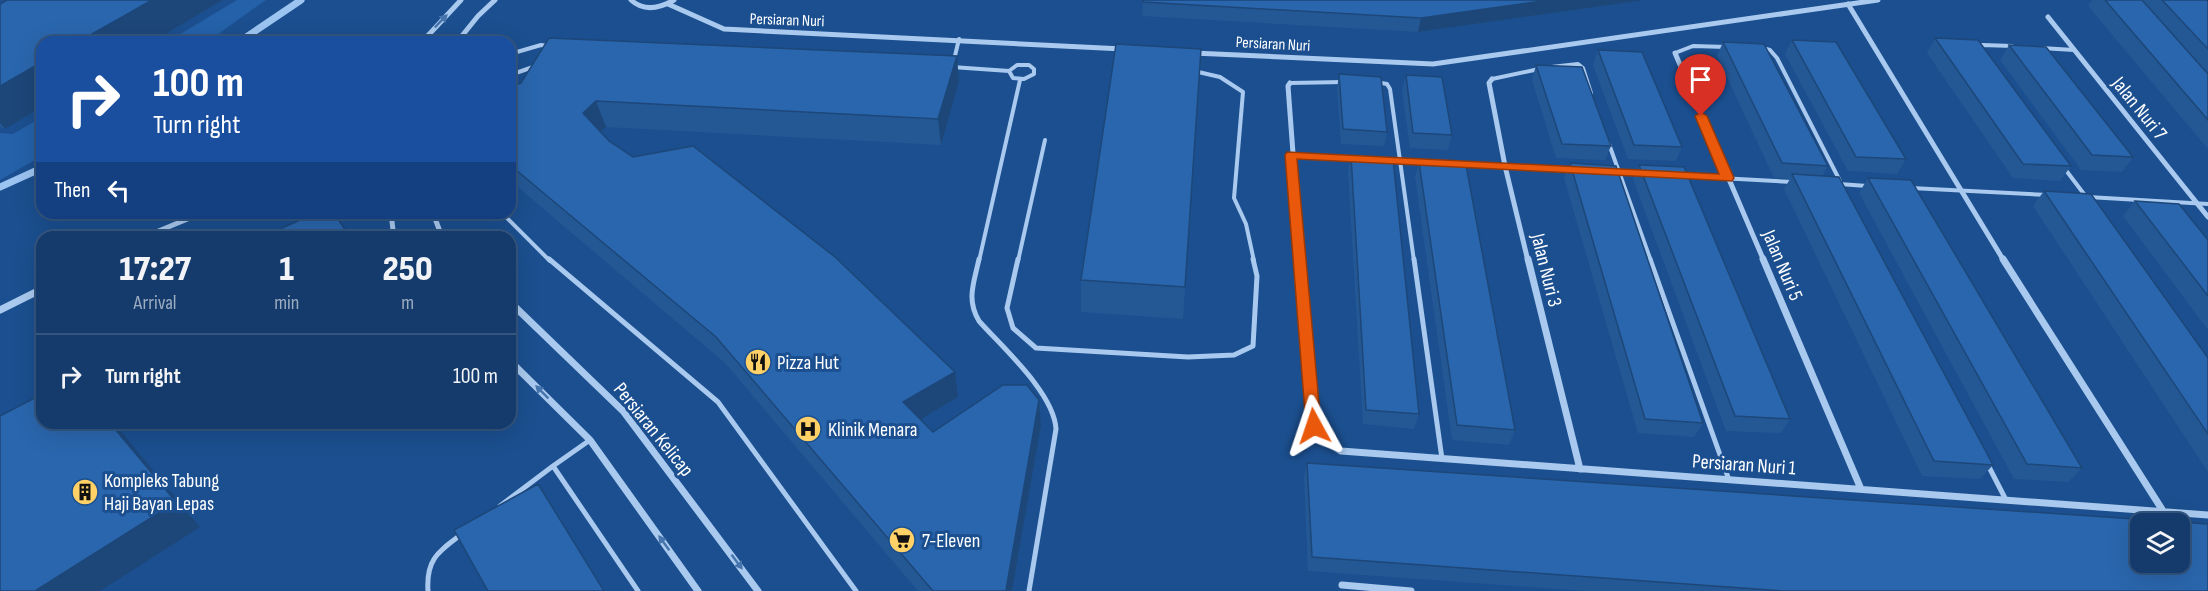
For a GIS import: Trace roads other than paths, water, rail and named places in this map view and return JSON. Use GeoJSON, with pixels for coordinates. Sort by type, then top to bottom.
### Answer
{"type":"FeatureCollection","features":[{"type":"Feature","properties":{"kind":"street"},"geometry":{"type":"LineString","coordinates":[[428,36],[461,0]]}},
{"type":"Feature","properties":{"kind":"street"},"geometry":{"type":"LineString","coordinates":[[463,36],[478,16],[495,0]]}},
{"type":"Feature","properties":{"kind":"street"},"geometry":{"type":"LineString","coordinates":[[631,0],[635,5],[647,8],[668,4],[674,0]]}},
{"type":"Feature","properties":{"kind":"street","name":"Persiaran Nuri"},"geometry":{"type":"LineString","coordinates":[[1184,53],[1433,64],[1878,0]]}},
{"type":"Feature","properties":{"kind":"street","name":"Persiaran Nuri"},"geometry":{"type":"LineString","coordinates":[[668,4],[724,29],[1125,49]]}},
{"type":"Feature","properties":{"kind":"street"},"geometry":{"type":"LineString","coordinates":[[1848,4],[1960,191],[2163,512]]}},
{"type":"Feature","properties":{"kind":"street","name":"Jalan Nuri 7"},"geometry":{"type":"LineString","coordinates":[[2048,17],[2208,217]]}},
{"type":"Feature","properties":{"kind":"street","name":"Jalan Nuri 5"},"geometry":{"type":"LineString","coordinates":[[1675,53],[1861,489]]}},
{"type":"Feature","properties":{"kind":"street","name":"Jalan Nuri 3"},"geometry":{"type":"LineString","coordinates":[[1492,79],[1489,83],[1505,166],[1580,469]]}},
{"type":"Feature","properties":{"kind":"street"},"geometry":{"type":"LineString","coordinates":[[1290,82],[1288,86],[1291,155]]}},
{"type":"Feature","properties":{"kind":"street","name":"Persiaran Nuri 1"},"geometry":{"type":"LineString","coordinates":[[1291,155],[1314,426],[1326,441],[1341,451],[2208,515]]}},
{"type":"Feature","properties":{"kind":"street"},"geometry":{"type":"LineString","coordinates":[[158,231],[188,219]]}},
{"type":"Feature","properties":{"kind":"street"},"geometry":{"type":"LineString","coordinates":[[0,310],[36,292]]}},
{"type":"Feature","properties":{"kind":"street","name":"Persiaran Kelicap"},"geometry":{"type":"LineString","coordinates":[[516,308],[624,411],[758,591]]}},
{"type":"Feature","properties":{"kind":"street"},"geometry":{"type":"LineString","coordinates":[[516,367],[590,440],[698,591]]}},
{"type":"Feature","properties":{"kind":"street"},"geometry":{"type":"LineString","coordinates":[[1342,585],[1411,591]]}},
{"type":"Feature","properties":{"kind":"lane"},"geometry":{"type":"LineString","coordinates":[[952,67],[959,39]]}},
{"type":"Feature","properties":{"kind":"lane"},"geometry":{"type":"LineString","coordinates":[[516,52],[541,45],[552,46]]}},
{"type":"Feature","properties":{"kind":"lane"},"geometry":{"type":"LineString","coordinates":[[1975,50],[1976,46],[1983,45],[2017,47]]}},
{"type":"Feature","properties":{"kind":"lane"},"geometry":{"type":"LineString","coordinates":[[1675,53],[1680,48],[1690,46],[1736,47]]}},
{"type":"Feature","properties":{"kind":"lane"},"geometry":{"type":"LineString","coordinates":[[1758,48],[1770,50],[1777,58],[1847,195]]}},
{"type":"Feature","properties":{"kind":"lane"},"geometry":{"type":"LineString","coordinates":[[2040,48],[2074,50]]}},
{"type":"Feature","properties":{"kind":"lane"},"geometry":{"type":"LineString","coordinates":[[1492,79],[1570,63],[1578,64],[1583,68],[1594,99]]}},
{"type":"Feature","properties":{"kind":"lane"},"geometry":{"type":"LineString","coordinates":[[516,73],[543,64]]}},
{"type":"Feature","properties":{"kind":"lane"},"geometry":{"type":"LineString","coordinates":[[940,66],[1009,71],[1013,67],[1029,65],[1034,69],[1032,76],[1020,80],[1013,78],[1009,71]]}},
{"type":"Feature","properties":{"kind":"lane"},"geometry":{"type":"LineString","coordinates":[[1045,140],[1007,308],[1013,328],[1036,348],[1188,357],[1234,355],[1253,346],[1257,276],[1246,224],[1234,198],[1243,92],[1232,80],[1191,70]]}},
{"type":"Feature","properties":{"kind":"lane"},"geometry":{"type":"LineString","coordinates":[[1020,80],[971,295],[972,309],[979,321],[1046,398],[1056,416],[1056,429],[1029,591]]}},
{"type":"Feature","properties":{"kind":"lane"},"geometry":{"type":"LineString","coordinates":[[1290,82],[1349,82]]}},
{"type":"Feature","properties":{"kind":"lane"},"geometry":{"type":"LineString","coordinates":[[1371,82],[1387,84],[1390,89],[1442,459]]}},
{"type":"Feature","properties":{"kind":"lane"},"geometry":{"type":"LineString","coordinates":[[1608,141],[1729,480]]}},
{"type":"Feature","properties":{"kind":"lane"},"geometry":{"type":"LineString","coordinates":[[1291,155],[1363,159]]}},
{"type":"Feature","properties":{"kind":"lane"},"geometry":{"type":"LineString","coordinates":[[1387,160],[1584,171]]}},
{"type":"Feature","properties":{"kind":"lane"},"geometry":{"type":"LineString","coordinates":[[2058,160],[2093,207]]}},
{"type":"Feature","properties":{"kind":"lane"},"geometry":{"type":"LineString","coordinates":[[1607,172],[1651,174]]}},
{"type":"Feature","properties":{"kind":"lane"},"geometry":{"type":"LineString","coordinates":[[1673,175],[1796,182]]}},
{"type":"Feature","properties":{"kind":"lane"},"geometry":{"type":"LineString","coordinates":[[1830,184],[1877,186]]}},
{"type":"Feature","properties":{"kind":"lane"},"geometry":{"type":"LineString","coordinates":[[1901,188],[2052,196]]}},
{"type":"Feature","properties":{"kind":"lane"},"geometry":{"type":"LineString","coordinates":[[2075,197],[2208,204]]}},
{"type":"Feature","properties":{"kind":"lane"},"geometry":{"type":"LineString","coordinates":[[507,219],[534,247],[718,402],[856,591]]}},
{"type":"Feature","properties":{"kind":"lane"},"geometry":{"type":"LineString","coordinates":[[497,508],[590,440]]}},
{"type":"Feature","properties":{"kind":"lane"},"geometry":{"type":"LineString","coordinates":[[1984,458],[2006,500]]}},
{"type":"Feature","properties":{"kind":"lane"},"geometry":{"type":"LineString","coordinates":[[553,466],[638,591]]}},
{"type":"Feature","properties":{"kind":"lane"},"geometry":{"type":"LineString","coordinates":[[428,591],[426,574],[428,565],[440,551],[468,530]]}},
{"type":"Feature","properties":{"kind":"waterway"},"geometry":{"type":"LineString","coordinates":[[248,36],[301,0]]}},
{"type":"Feature","properties":{"kind":"waterway"},"geometry":{"type":"LineString","coordinates":[[0,187],[36,171]]}},
{"type":"Feature","properties":{"kind":"place","name":"Pizza Hut"},"geometry":{"type":"Point","coordinates":[758,362]}},
{"type":"Feature","properties":{"kind":"place","name":"Klinik Menara"},"geometry":{"type":"Point","coordinates":[808,429]}},
{"type":"Feature","properties":{"kind":"place","name":"Kompleks Tabung Haji Bayan Lepas"},"geometry":{"type":"Point","coordinates":[85,492]}},
{"type":"Feature","properties":{"kind":"place","name":"7-Eleven"},"geometry":{"type":"Point","coordinates":[902,540]}}]}
